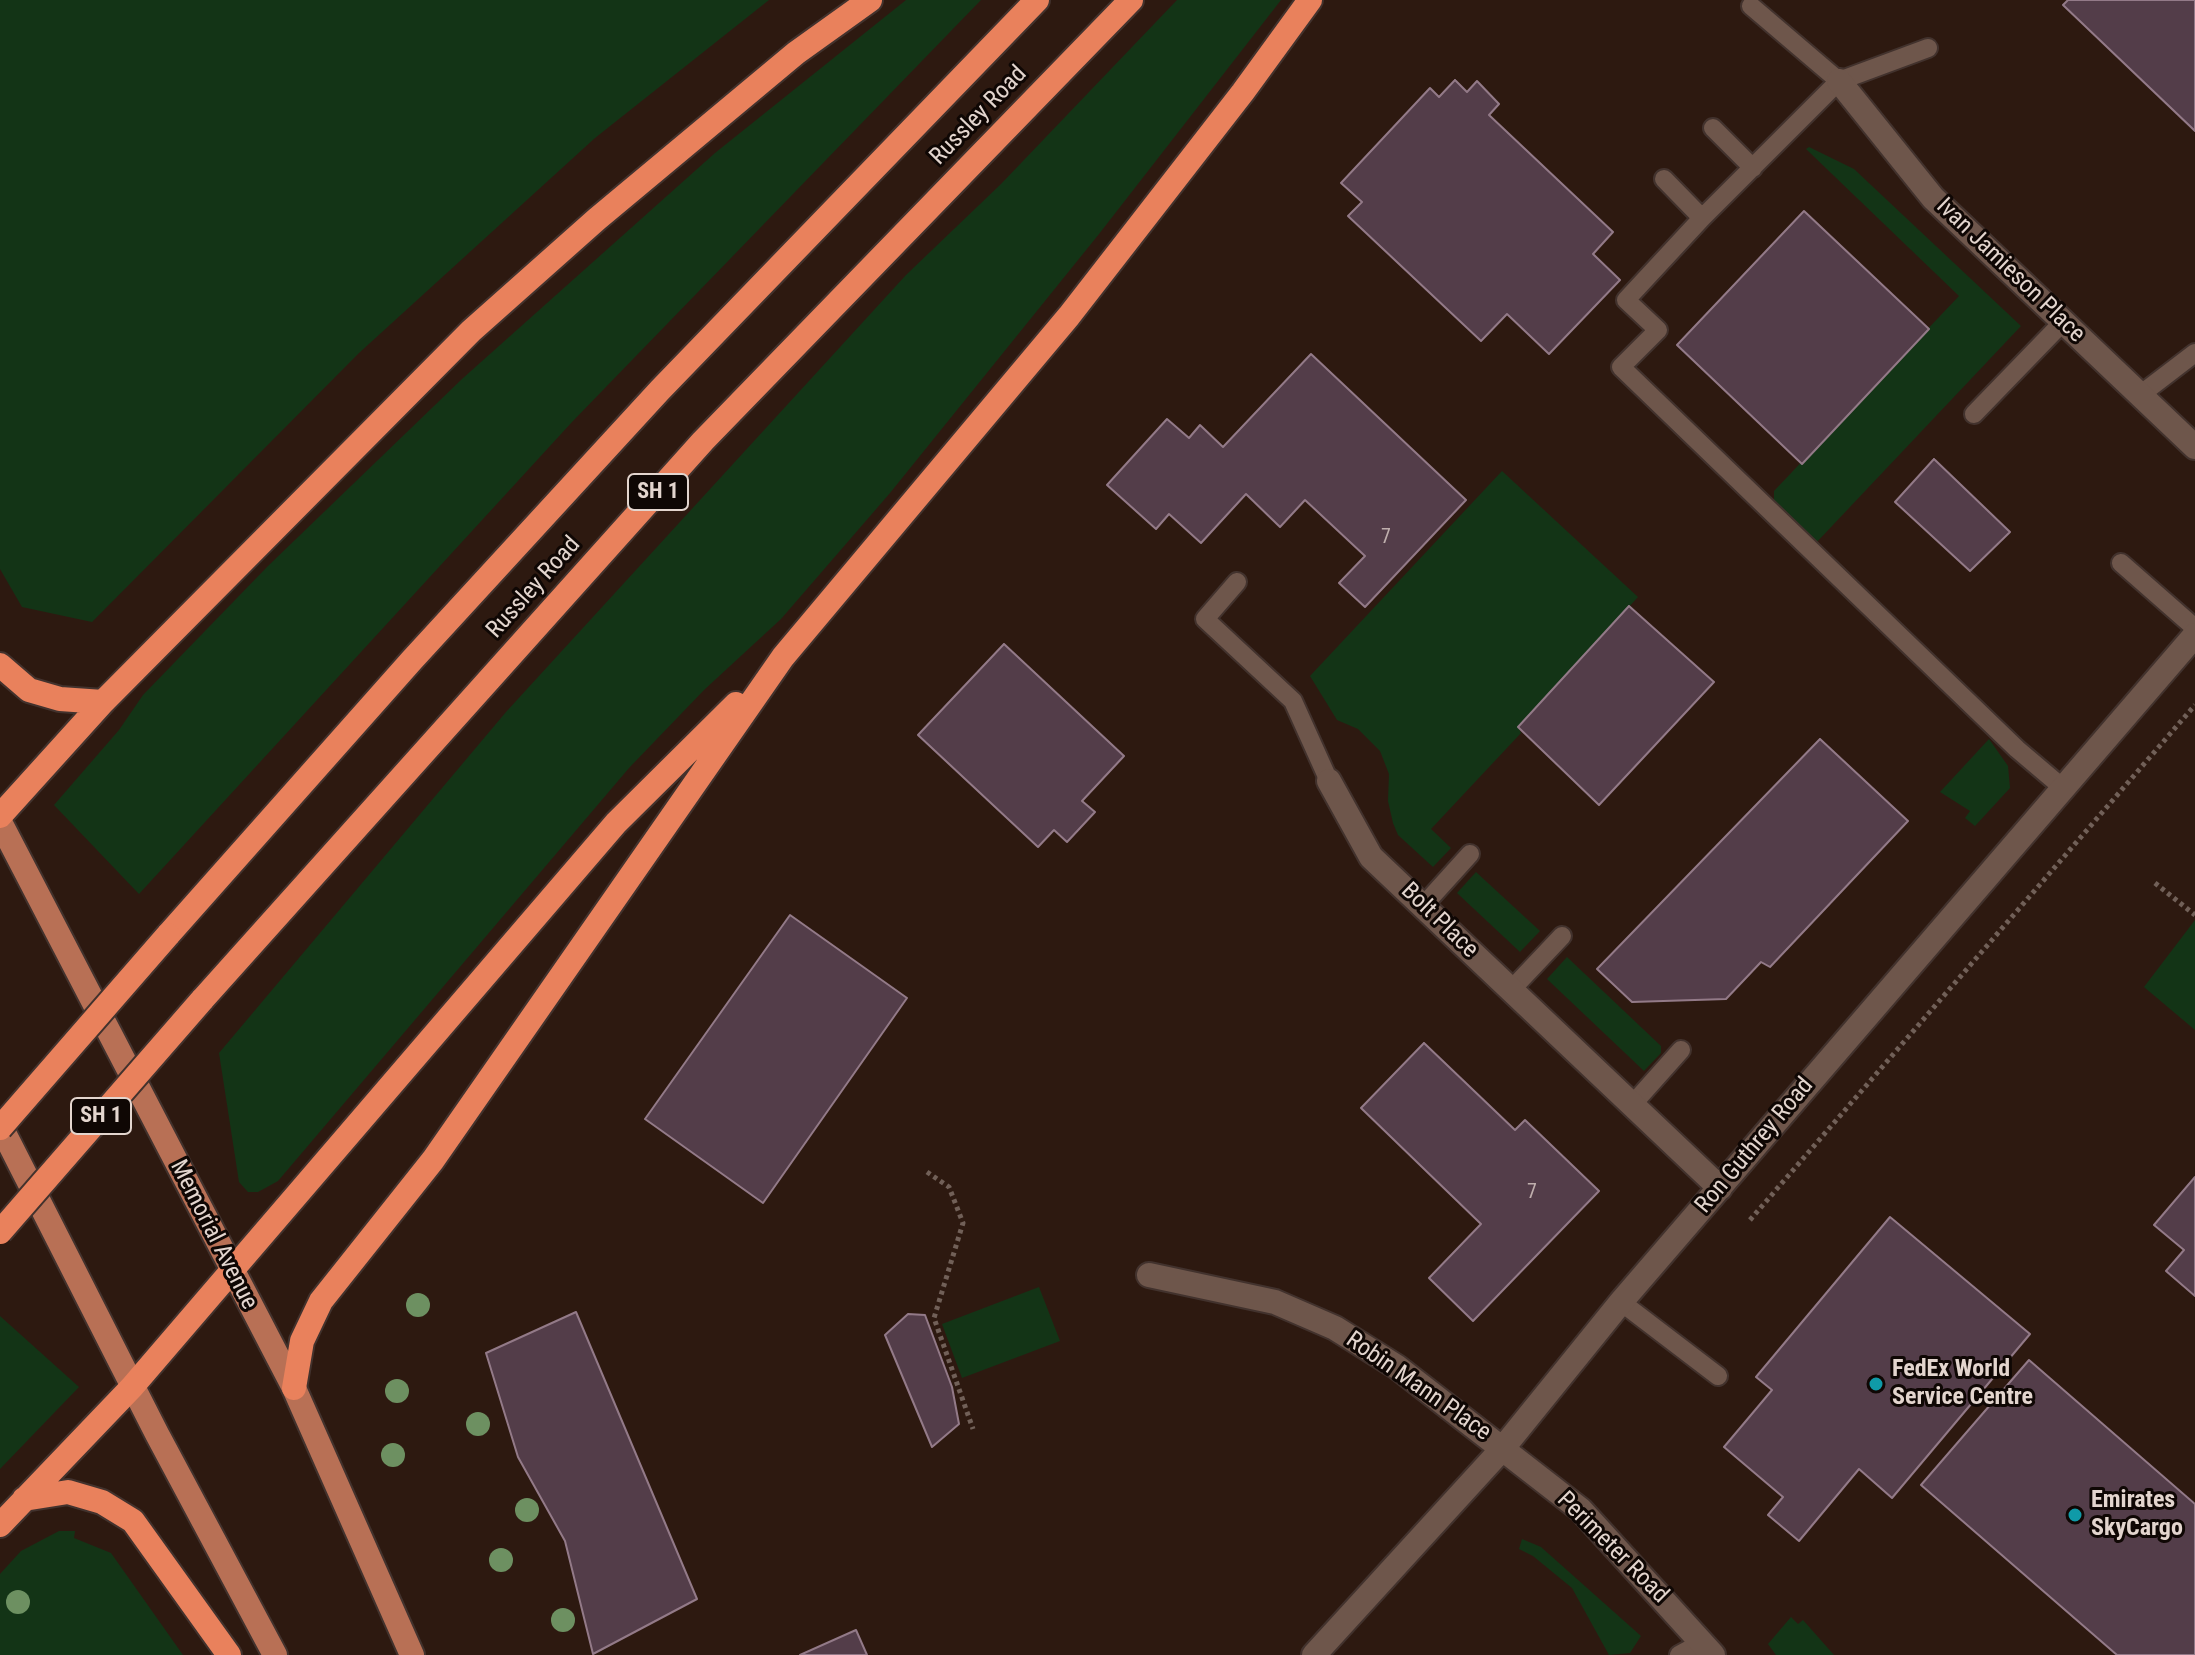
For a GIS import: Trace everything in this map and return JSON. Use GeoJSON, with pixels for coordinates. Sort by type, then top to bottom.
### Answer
{"type":"FeatureCollection","features":[{"type":"Feature","properties":{"kind":"highway"},"geometry":{"type":"LineString","coordinates":[[0,819],[103,702],[471,331],[597,219],[796,53],[870,0]]}},
{"type":"Feature","properties":{"kind":"highway","name":"Russley Road"},"geometry":{"type":"LineString","coordinates":[[0,1126],[412,660],[660,390],[1037,0]]}},
{"type":"Feature","properties":{"kind":"highway","name":"Russley Road"},"geometry":{"type":"LineString","coordinates":[[0,1232],[202,1000],[703,441],[1131,0]]}},
{"type":"Feature","properties":{"kind":"highway"},"geometry":{"type":"LineString","coordinates":[[294,1388],[302,1341],[321,1301],[433,1160],[783,657],[1069,316],[1243,92],[1310,0]]}},
{"type":"Feature","properties":{"kind":"highway"},"geometry":{"type":"LineString","coordinates":[[0,1525],[132,1387],[616,823],[783,657]]}},
{"type":"Feature","properties":{"kind":"highway"},"geometry":{"type":"LineString","coordinates":[[0,665],[29,690],[60,699],[103,702]]}},
{"type":"Feature","properties":{"kind":"highway"},"geometry":{"type":"LineString","coordinates":[[24,1499],[68,1492],[102,1502],[133,1521],[229,1655]]}},
{"type":"Feature","properties":{"kind":"main road","name":"Memorial Avenue"},"geometry":{"type":"LineString","coordinates":[[0,819],[294,1388],[350,1508],[412,1655]]}},
{"type":"Feature","properties":{"kind":"main road"},"geometry":{"type":"LineString","coordinates":[[0,1126],[132,1387],[275,1655]]}},
{"type":"Feature","properties":{"kind":"street","name":"Ivan Jamieson Place"},"geometry":{"type":"LineString","coordinates":[[1839,81],[1933,198],[2195,447]]}},
{"type":"Feature","properties":{"kind":"street","name":"Ron Guthrey Road"},"geometry":{"type":"LineString","coordinates":[[1314,1655],[1503,1448],[1621,1302],[2193,638]]}},
{"type":"Feature","properties":{"kind":"street","name":"Bolt Place"},"geometry":{"type":"LineString","coordinates":[[1329,781],[1371,857],[1720,1188]]}},
{"type":"Feature","properties":{"kind":"street","name":"Robin Mann Place"},"geometry":{"type":"LineString","coordinates":[[1149,1275],[1275,1302],[1335,1328],[1397,1367],[1503,1448]]}},
{"type":"Feature","properties":{"kind":"street","name":"Perimeter Road"},"geometry":{"type":"LineString","coordinates":[[1503,1448],[1581,1510],[1708,1649]]}},
{"type":"Feature","properties":{"kind":"lane"},"geometry":{"type":"LineString","coordinates":[[1751,6],[1839,81]]}},
{"type":"Feature","properties":{"kind":"lane"},"geometry":{"type":"LineString","coordinates":[[1928,48],[1839,81],[1702,218],[1626,300],[1658,330],[1621,367],[2017,749],[2063,788]]}},
{"type":"Feature","properties":{"kind":"lane"},"geometry":{"type":"LineString","coordinates":[[1713,128],[1753,168]]}},
{"type":"Feature","properties":{"kind":"lane"},"geometry":{"type":"LineString","coordinates":[[1664,179],[1702,218]]}},
{"type":"Feature","properties":{"kind":"lane"},"geometry":{"type":"LineString","coordinates":[[1974,414],[2063,322]]}},
{"type":"Feature","properties":{"kind":"lane"},"geometry":{"type":"LineString","coordinates":[[2140,395],[2195,353]]}},
{"type":"Feature","properties":{"kind":"lane"},"geometry":{"type":"LineString","coordinates":[[2121,563],[2193,638]]}},
{"type":"Feature","properties":{"kind":"lane","name":"Bolt Place"},"geometry":{"type":"LineString","coordinates":[[1237,582],[1205,619],[1293,701],[1329,781]]}},
{"type":"Feature","properties":{"kind":"lane"},"geometry":{"type":"LineString","coordinates":[[1423,906],[1470,854]]}},
{"type":"Feature","properties":{"kind":"lane"},"geometry":{"type":"LineString","coordinates":[[1511,990],[1562,936]]}},
{"type":"Feature","properties":{"kind":"lane"},"geometry":{"type":"LineString","coordinates":[[1632,1105],[1681,1050]]}},
{"type":"Feature","properties":{"kind":"lane"},"geometry":{"type":"LineString","coordinates":[[1621,1302],[1718,1376]]}},
{"type":"Feature","properties":{"kind":"lane"},"geometry":{"type":"LineString","coordinates":[[1679,1655],[1708,1649]]}},
{"type":"Feature","properties":{"kind":"path"},"geometry":{"type":"LineString","coordinates":[[1750,1220],[2195,705]]}},
{"type":"Feature","properties":{"kind":"path"},"geometry":{"type":"LineString","coordinates":[[2155,883],[2195,915]]}},
{"type":"Feature","properties":{"kind":"path"},"geometry":{"type":"LineString","coordinates":[[927,1172],[949,1187],[963,1223],[934,1318],[973,1429]]}},
{"type":"Feature","properties":{"kind":"green space"},"geometry":{"type":"Polygon","coordinates":[[[0,0],[769,0],[595,138],[359,353],[92,622],[22,607],[0,569],[0,0]]]}},
{"type":"Feature","properties":{"kind":"green space"},"geometry":{"type":"Polygon","coordinates":[[[906,0],[981,0],[572,422],[139,894],[54,805],[119,730],[143,695],[268,566],[462,379],[715,153],[906,0]]]}},
{"type":"Feature","properties":{"kind":"green space"},"geometry":{"type":"Polygon","coordinates":[[[1177,0],[1281,0],[1099,234],[890,493],[781,619],[704,690],[629,768],[278,1181],[258,1192],[248,1192],[239,1182],[219,1053],[506,712],[906,275],[1001,184],[1177,0]]]}},
{"type":"Feature","properties":{"kind":"green space"},"geometry":{"type":"Polygon","coordinates":[[[1809,147],[1854,169],[2021,326],[1815,544],[1774,506],[1774,491],[1959,296],[1806,149],[1809,147]]]}},
{"type":"Feature","properties":{"kind":"green space"},"geometry":{"type":"Polygon","coordinates":[[[1502,471],[1638,597],[1518,727],[1521,733],[1431,829],[1451,848],[1433,867],[1398,835],[1388,801],[1389,774],[1380,751],[1358,729],[1337,720],[1310,676],[1502,471]]]}},
{"type":"Feature","properties":{"kind":"green space"},"geometry":{"type":"Polygon","coordinates":[[[1989,739],[2008,766],[2010,788],[1975,826],[1965,818],[1970,811],[1940,792],[1989,739]]]}},
{"type":"Feature","properties":{"kind":"green space"},"geometry":{"type":"Polygon","coordinates":[[[1476,872],[1540,931],[1520,952],[1457,893],[1476,872]]]}},
{"type":"Feature","properties":{"kind":"green space"},"geometry":{"type":"Polygon","coordinates":[[[2195,920],[2195,1030],[2144,987],[2195,920]]]}},
{"type":"Feature","properties":{"kind":"green space"},"geometry":{"type":"Polygon","coordinates":[[[1567,957],[1661,1046],[1661,1053],[1644,1071],[1547,979],[1567,957]]]}},
{"type":"Feature","properties":{"kind":"green space"},"geometry":{"type":"Polygon","coordinates":[[[1039,1287],[1060,1341],[962,1378],[942,1324],[1039,1287]]]}},
{"type":"Feature","properties":{"kind":"green space"},"geometry":{"type":"Polygon","coordinates":[[[0,1316],[79,1387],[0,1469],[0,1316]]]}},
{"type":"Feature","properties":{"kind":"green space"},"geometry":{"type":"Polygon","coordinates":[[[59,1531],[75,1531],[74,1538],[111,1553],[183,1655],[0,1655],[0,1574],[21,1551],[59,1531]]]}},
{"type":"Feature","properties":{"kind":"green space"},"geometry":{"type":"Polygon","coordinates":[[[1522,1539],[1541,1547],[1641,1636],[1630,1653],[1609,1655],[1572,1588],[1533,1556],[1519,1549],[1522,1539]]]}},
{"type":"Feature","properties":{"kind":"green space"},"geometry":{"type":"Polygon","coordinates":[[[1791,1617],[1798,1624],[1803,1620],[1834,1655],[1776,1655],[1768,1644],[1791,1617]]]}},
{"type":"Feature","properties":{"kind":"building"},"geometry":{"type":"Polygon","coordinates":[[[2068,0],[2195,0],[2195,131],[2063,5],[2068,0]]]}},
{"type":"Feature","properties":{"kind":"building"},"geometry":{"type":"Polygon","coordinates":[[[1455,80],[1467,92],[1477,81],[1499,104],[1489,115],[1613,232],[1593,254],[1620,280],[1549,354],[1507,314],[1481,341],[1348,216],[1362,202],[1341,183],[1430,88],[1439,97],[1455,80]]]}},
{"type":"Feature","properties":{"kind":"building"},"geometry":{"type":"Polygon","coordinates":[[[1804,211],[1929,329],[1802,464],[1677,345],[1804,211]]]}},
{"type":"Feature","properties":{"kind":"building"},"geometry":{"type":"Polygon","coordinates":[[[1311,354],[1466,500],[1365,607],[1339,583],[1365,556],[1305,500],[1280,527],[1246,494],[1201,543],[1169,514],[1156,529],[1107,485],[1167,419],[1189,438],[1200,425],[1223,447],[1311,354]]]}},
{"type":"Feature","properties":{"kind":"building"},"geometry":{"type":"Polygon","coordinates":[[[1934,459],[2010,532],[1970,571],[1895,502],[1934,459]]]}},
{"type":"Feature","properties":{"kind":"building"},"geometry":{"type":"Polygon","coordinates":[[[1629,606],[1714,682],[1599,805],[1518,727],[1629,606]]]}},
{"type":"Feature","properties":{"kind":"building"},"geometry":{"type":"Polygon","coordinates":[[[1004,644],[1124,756],[1082,801],[1095,812],[1067,842],[1054,830],[1038,847],[918,735],[1004,644]]]}},
{"type":"Feature","properties":{"kind":"building"},"geometry":{"type":"Polygon","coordinates":[[[1820,739],[1908,821],[1770,967],[1761,962],[1726,999],[1632,1002],[1597,969],[1820,739]]]}},
{"type":"Feature","properties":{"kind":"building"},"geometry":{"type":"Polygon","coordinates":[[[790,915],[907,998],[763,1203],[645,1119],[790,915]]]}},
{"type":"Feature","properties":{"kind":"building"},"geometry":{"type":"Polygon","coordinates":[[[1424,1043],[1515,1130],[1525,1120],[1599,1191],[1473,1321],[1429,1278],[1481,1224],[1361,1108],[1424,1043]]]}},
{"type":"Feature","properties":{"kind":"building"},"geometry":{"type":"Polygon","coordinates":[[[2195,1177],[2195,1296],[2166,1271],[2184,1250],[2154,1225],[2195,1177]]]}},
{"type":"Feature","properties":{"kind":"building","name":"FedEx World Service Centre"},"geometry":{"type":"Polygon","coordinates":[[[1890,1217],[2030,1334],[1892,1498],[1859,1469],[1799,1541],[1768,1515],[1783,1497],[1724,1447],[1772,1390],[1756,1377],[1890,1217]]]}},
{"type":"Feature","properties":{"kind":"building"},"geometry":{"type":"Polygon","coordinates":[[[576,1312],[697,1599],[593,1654],[565,1541],[518,1457],[486,1353],[576,1312]]]}},
{"type":"Feature","properties":{"kind":"building"},"geometry":{"type":"Polygon","coordinates":[[[908,1314],[925,1315],[952,1387],[959,1424],[932,1447],[885,1335],[908,1314]]]}},
{"type":"Feature","properties":{"kind":"building","name":"Emirates SkyCargo"},"geometry":{"type":"Polygon","coordinates":[[[2029,1360],[2195,1504],[2195,1655],[2117,1655],[1921,1485],[2029,1360]]]}},
{"type":"Feature","properties":{"kind":"building"},"geometry":{"type":"Polygon","coordinates":[[[856,1630],[867,1655],[800,1655],[856,1630]]]}},
{"type":"Feature","properties":{"kind":"place","name":"FedEx World Service Centre"},"geometry":{"type":"Point","coordinates":[1876,1384]}},
{"type":"Feature","properties":{"kind":"place","name":"Emirates SkyCargo"},"geometry":{"type":"Point","coordinates":[2075,1515]}}]}
